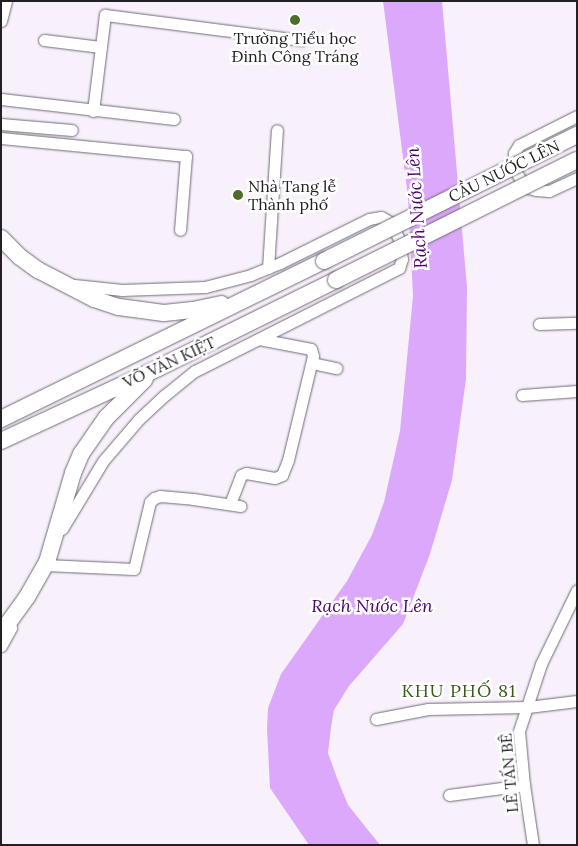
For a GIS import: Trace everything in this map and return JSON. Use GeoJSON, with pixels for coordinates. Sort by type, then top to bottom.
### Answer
{"type":"FeatureCollection","features":[{"type":"Feature","properties":{"kind":"highway","name":"CẦU NƯỚC LÊN"},"geometry":{"type":"LineString","coordinates":[[324,261],[577,135]]}},
{"type":"Feature","properties":{"kind":"highway","name":"CẦU NƯỚC LÊN"},"geometry":{"type":"LineString","coordinates":[[336,280],[577,160]]}},
{"type":"Feature","properties":{"kind":"highway"},"geometry":{"type":"LineString","coordinates":[[1,238],[20,257],[38,270],[66,285],[105,295],[119,307],[164,313],[193,310],[254,294]]}},
{"type":"Feature","properties":{"kind":"highway","name":"VÕ VĂN KIỆT"},"geometry":{"type":"LineString","coordinates":[[1,419],[324,261]]}},
{"type":"Feature","properties":{"kind":"highway","name":"VÕ VĂN KIỆT"},"geometry":{"type":"LineString","coordinates":[[1,441],[158,368],[336,280]]}},
{"type":"Feature","properties":{"kind":"highway"},"geometry":{"type":"LineString","coordinates":[[1,633],[27,597],[45,565],[53,545],[77,463],[93,434],[106,418],[158,368]]}},
{"type":"Feature","properties":{"kind":"street"},"geometry":{"type":"LineString","coordinates":[[1,21],[6,1]]}},
{"type":"Feature","properties":{"kind":"street"},"geometry":{"type":"LineString","coordinates":[[93,111],[105,15],[301,40]]}},
{"type":"Feature","properties":{"kind":"street"},"geometry":{"type":"LineString","coordinates":[[44,40],[101,47]]}},
{"type":"Feature","properties":{"kind":"street"},"geometry":{"type":"LineString","coordinates":[[1,99],[174,119]]}},
{"type":"Feature","properties":{"kind":"street"},"geometry":{"type":"LineString","coordinates":[[577,116],[518,145],[514,153],[513,167],[525,187],[536,190],[554,189],[577,178]]}},
{"type":"Feature","properties":{"kind":"street"},"geometry":{"type":"LineString","coordinates":[[1,124],[72,130]]}},
{"type":"Feature","properties":{"kind":"street"},"geometry":{"type":"LineString","coordinates":[[268,268],[276,130]]}},
{"type":"Feature","properties":{"kind":"street"},"geometry":{"type":"LineString","coordinates":[[1,138],[186,156],[180,230]]}},
{"type":"Feature","properties":{"kind":"street"},"geometry":{"type":"LineString","coordinates":[[53,545],[92,478],[119,441],[165,395],[195,371],[399,268],[402,259],[399,239],[390,222],[381,217],[369,220],[268,268],[205,287],[122,290],[105,295]]}},
{"type":"Feature","properties":{"kind":"street"},"geometry":{"type":"LineString","coordinates":[[538,324],[577,324]]}},
{"type":"Feature","properties":{"kind":"street"},"geometry":{"type":"LineString","coordinates":[[45,565],[134,569],[150,502],[154,498],[160,496],[235,505],[242,475],[246,473],[275,478],[282,476],[288,460],[312,363],[313,351],[311,349],[259,339]]}},
{"type":"Feature","properties":{"kind":"street"},"geometry":{"type":"LineString","coordinates":[[312,363],[336,368]]}},
{"type":"Feature","properties":{"kind":"street"},"geometry":{"type":"LineString","coordinates":[[522,395],[577,391]]}},
{"type":"Feature","properties":{"kind":"street"},"geometry":{"type":"LineString","coordinates":[[77,463],[92,478]]}},
{"type":"Feature","properties":{"kind":"street","name":"LÊ TẤN BÊ"},"geometry":{"type":"LineString","coordinates":[[533,845],[524,785],[519,731],[541,664],[577,590]]}},
{"type":"Feature","properties":{"kind":"street"},"geometry":{"type":"LineString","coordinates":[[1,646],[27,597]]}},
{"type":"Feature","properties":{"kind":"street"},"geometry":{"type":"LineString","coordinates":[[376,719],[428,710],[528,707],[577,701]]}},
{"type":"Feature","properties":{"kind":"street"},"geometry":{"type":"LineString","coordinates":[[449,795],[524,785]]}},
{"type":"Feature","properties":{"kind":"water","name":"Rạch Nước Lên"},"geometry":{"type":"Polygon","coordinates":[[[383,1],[442,1],[467,287],[466,379],[452,480],[430,554],[403,624],[349,686],[334,710],[328,753],[348,805],[380,845],[309,845],[270,788],[267,729],[268,708],[281,674],[347,581],[372,535],[384,502],[400,431],[413,296],[408,197],[383,1]]]}},
{"type":"Feature","properties":{"kind":"place","name":"Trường Tiểu học Đinh Công Tráng"},"geometry":{"type":"Point","coordinates":[295,20]}},
{"type":"Feature","properties":{"kind":"place","name":"Nhà Tang lễ Thành phố"},"geometry":{"type":"Point","coordinates":[238,195]}},
{"type":"Feature","properties":{"kind":"district","name":"KHU PHỐ 81"},"geometry":{"type":"Point","coordinates":[459,691]}}]}
